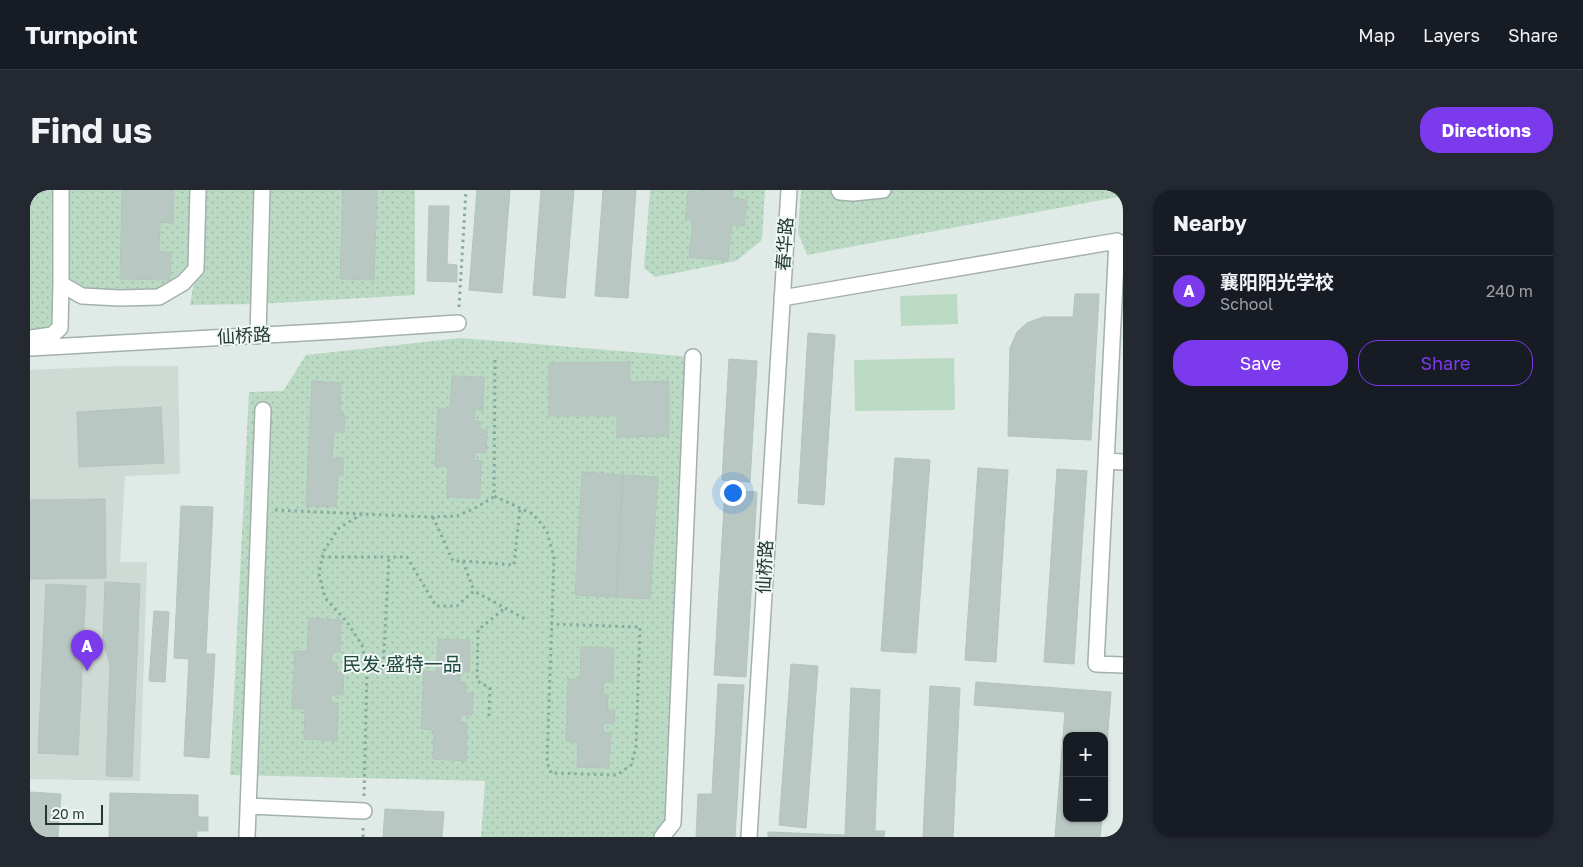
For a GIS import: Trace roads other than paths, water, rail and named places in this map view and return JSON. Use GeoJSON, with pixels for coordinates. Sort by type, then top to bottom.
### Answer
{"type":"FeatureCollection","features":[{"type":"Feature","properties":{"kind":"street"},"geometry":{"type":"LineString","coordinates":[[30,338],[52,335],[60,328],[61,190]]}},
{"type":"Feature","properties":{"kind":"street"},"geometry":{"type":"LineString","coordinates":[[61,284],[82,296],[119,298],[159,297],[183,283],[196,269],[198,190]]}},
{"type":"Feature","properties":{"kind":"street"},"geometry":{"type":"LineString","coordinates":[[258,336],[262,190]]}},
{"type":"Feature","properties":{"kind":"street","name":"春华路"},"geometry":{"type":"LineString","coordinates":[[782,298],[789,190]]}},
{"type":"Feature","properties":{"kind":"street"},"geometry":{"type":"LineString","coordinates":[[839,190],[840,192],[853,193],[883,190]]}},
{"type":"Feature","properties":{"kind":"street"},"geometry":{"type":"LineString","coordinates":[[782,298],[1117,241],[1096,664],[1123,665]]}},
{"type":"Feature","properties":{"kind":"street","name":"仙桥路"},"geometry":{"type":"LineString","coordinates":[[749,837],[782,298]]}},
{"type":"Feature","properties":{"kind":"street","name":"仙桥路"},"geometry":{"type":"LineString","coordinates":[[30,348],[258,336],[458,322]]}},
{"type":"Feature","properties":{"kind":"street"},"geometry":{"type":"LineString","coordinates":[[662,837],[673,823],[693,358]]}},
{"type":"Feature","properties":{"kind":"street"},"geometry":{"type":"LineString","coordinates":[[247,837],[263,410]]}},
{"type":"Feature","properties":{"kind":"street"},"geometry":{"type":"LineString","coordinates":[[1106,461],[1123,462]]}},
{"type":"Feature","properties":{"kind":"street"},"geometry":{"type":"LineString","coordinates":[[248,806],[364,811]]}},
{"type":"Feature","properties":{"kind":"place","name":"襄阳阳光学校"},"geometry":{"type":"Point","coordinates":[87,671]}},
{"type":"Feature","properties":{"kind":"district","name":"民发·盛特一品"},"geometry":{"type":"Point","coordinates":[402,664]}}]}
